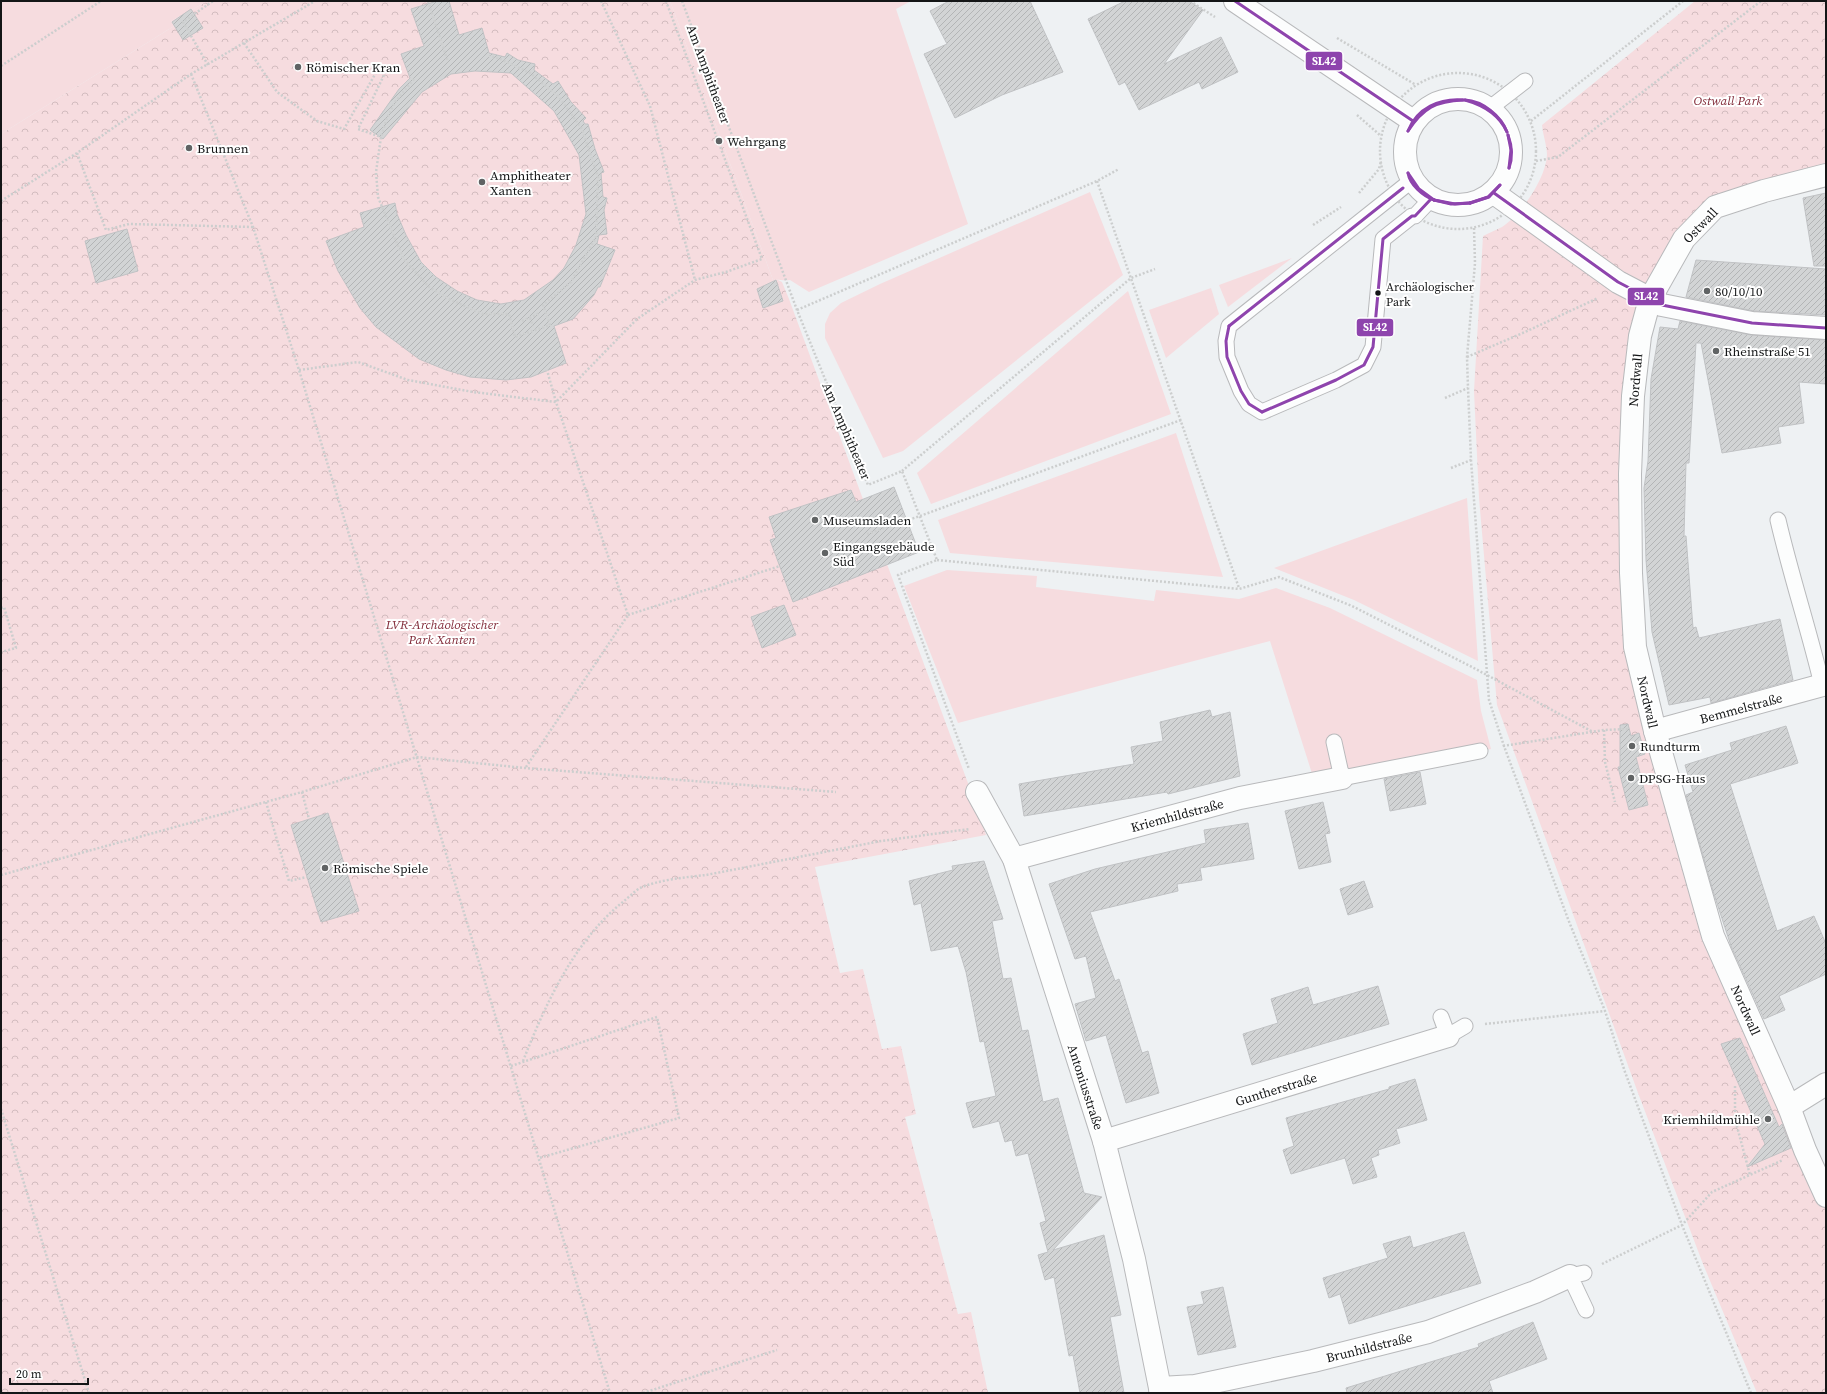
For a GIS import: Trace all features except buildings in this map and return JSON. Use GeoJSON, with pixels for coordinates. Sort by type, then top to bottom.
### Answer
{"type":"FeatureCollection","features":[{"type":"Feature","properties":{"kind":"street"},"geometry":{"type":"LineString","coordinates":[[1235,1],[1413,121]]}},
{"type":"Feature","properties":{"kind":"street"},"geometry":{"type":"LineString","coordinates":[[1449,99],[1470,99],[1490,108],[1503,123],[1511,142],[1511,162],[1503,181],[1494,193],[1484,199],[1458,206],[1431,199],[1410,181],[1404,160],[1405,140],[1413,121],[1429,106],[1449,99]]}},
{"type":"Feature","properties":{"kind":"street","name":"Ostwall"},"geometry":{"type":"LineString","coordinates":[[1650,299],[1684,239],[1715,207],[1764,191],[1826,175]]}},
{"type":"Feature","properties":{"kind":"street"},"geometry":{"type":"LineString","coordinates":[[1494,193],[1618,282],[1662,306],[1752,323],[1826,328]]}},
{"type":"Feature","properties":{"kind":"street","name":"Nordwall"},"geometry":{"type":"LineString","coordinates":[[1650,299],[1640,336],[1633,396],[1630,474],[1631,566],[1635,646],[1655,731],[1713,936],[1790,1107],[1805,1150],[1826,1196]]}},
{"type":"Feature","properties":{"kind":"street","name":"Bemmelstraße"},"geometry":{"type":"LineString","coordinates":[[1655,731],[1824,685]]}},
{"type":"Feature","properties":{"kind":"street","name":"Kriemhildstraße"},"geometry":{"type":"LineString","coordinates":[[1014,859],[1240,798],[1342,778]]}},
{"type":"Feature","properties":{"kind":"street","name":"Antoniusstraße"},"geometry":{"type":"LineString","coordinates":[[977,792],[1014,859],[1104,1141],[1134,1259],[1160,1391]]}},
{"type":"Feature","properties":{"kind":"street","name":"Guntherstraße"},"geometry":{"type":"LineString","coordinates":[[1104,1141],[1451,1026]]}},
{"type":"Feature","properties":{"kind":"street"},"geometry":{"type":"LineString","coordinates":[[1790,1107],[1826,1084]]}},
{"type":"Feature","properties":{"kind":"street","name":"Brunhildstraße"},"geometry":{"type":"LineString","coordinates":[[1160,1391],[1196,1386],[1313,1361],[1428,1332],[1577,1275]]}},
{"type":"Feature","properties":{"kind":"lane"},"geometry":{"type":"LineString","coordinates":[[1490,108],[1525,81]]}},
{"type":"Feature","properties":{"kind":"lane"},"geometry":{"type":"LineString","coordinates":[[1410,181],[1229,326],[1226,341],[1227,357],[1241,391],[1249,404],[1262,412],[1336,380],[1364,365],[1373,347],[1383,239],[1412,216],[1415,216],[1431,199]]}},
{"type":"Feature","properties":{"kind":"lane"},"geometry":{"type":"LineString","coordinates":[[1778,520],[1792,578],[1824,685]]}},
{"type":"Feature","properties":{"kind":"lane"},"geometry":{"type":"LineString","coordinates":[[1334,742],[1342,778],[1480,751]]}},
{"type":"Feature","properties":{"kind":"lane"},"geometry":{"type":"LineString","coordinates":[[1577,1275],[1586,1310]]}},
{"type":"Feature","properties":{"kind":"path"},"geometry":{"type":"LineString","coordinates":[[1,66],[101,1]]}},
{"type":"Feature","properties":{"kind":"path"},"geometry":{"type":"LineString","coordinates":[[208,65],[183,22],[214,1]]}},
{"type":"Feature","properties":{"kind":"path"},"geometry":{"type":"LineString","coordinates":[[1,201],[77,153],[191,74],[315,1]]}},
{"type":"Feature","properties":{"kind":"path"},"geometry":{"type":"LineString","coordinates":[[428,1],[448,62]]}},
{"type":"Feature","properties":{"kind":"path"},"geometry":{"type":"LineString","coordinates":[[601,1],[650,106],[694,280]]}},
{"type":"Feature","properties":{"kind":"path"},"geometry":{"type":"LineString","coordinates":[[556,402],[637,319],[694,280],[726,272],[762,258],[666,1]]}},
{"type":"Feature","properties":{"kind":"path","name":"Am Amphitheater"},"geometry":{"type":"LineString","coordinates":[[682,1],[797,310],[868,485],[902,471]]}},
{"type":"Feature","properties":{"kind":"path"},"geometry":{"type":"LineString","coordinates":[[1531,122],[1683,1]]}},
{"type":"Feature","properties":{"kind":"path"},"geometry":{"type":"LineString","coordinates":[[1536,161],[1558,157],[1761,1]]}},
{"type":"Feature","properties":{"kind":"path"},"geometry":{"type":"LineString","coordinates":[[1332,35],[1416,85]]}},
{"type":"Feature","properties":{"kind":"path"},"geometry":{"type":"LineString","coordinates":[[244,43],[277,92],[317,121],[344,129],[378,69],[385,73],[358,129],[382,137]]}},
{"type":"Feature","properties":{"kind":"path"},"geometry":{"type":"LineString","coordinates":[[414,79],[395,102],[387,118],[376,172],[378,197],[403,258],[429,287],[464,307],[483,314],[509,314],[515,337],[550,325],[543,305],[571,282],[596,237],[598,177],[582,129],[559,97],[530,73],[498,58],[489,56]]}},
{"type":"Feature","properties":{"kind":"path"},"geometry":{"type":"LineString","coordinates":[[191,74],[253,227],[299,370],[610,1393]]}},
{"type":"Feature","properties":{"kind":"path"},"geometry":{"type":"LineString","coordinates":[[77,153],[106,230],[129,224],[253,227]]}},
{"type":"Feature","properties":{"kind":"path"},"geometry":{"type":"LineString","coordinates":[[1356,197],[1379,169],[1381,161]]}},
{"type":"Feature","properties":{"kind":"path"},"geometry":{"type":"LineString","coordinates":[[797,310],[1097,181],[1119,169]]}},
{"type":"Feature","properties":{"kind":"path"},"geometry":{"type":"LineString","coordinates":[[1097,181],[1239,589]]}},
{"type":"Feature","properties":{"kind":"path"},"geometry":{"type":"LineString","coordinates":[[1312,225],[1343,206]]}},
{"type":"Feature","properties":{"kind":"path"},"geometry":{"type":"LineString","coordinates":[[1474,228],[1475,263],[1467,357],[1471,460],[1488,700],[1568,919],[1605,1011],[1682,1225],[1751,1393]]}},
{"type":"Feature","properties":{"kind":"path"},"geometry":{"type":"LineString","coordinates":[[937,560],[902,471],[1131,278],[1154,269]]}},
{"type":"Feature","properties":{"kind":"path"},"geometry":{"type":"LineString","coordinates":[[1467,357],[1525,332],[1599,297],[1618,282]]}},
{"type":"Feature","properties":{"kind":"path"},"geometry":{"type":"LineString","coordinates":[[522,321],[540,313]]}},
{"type":"Feature","properties":{"kind":"path"},"geometry":{"type":"LineString","coordinates":[[530,318],[533,326]]}},
{"type":"Feature","properties":{"kind":"path"},"geometry":{"type":"LineString","coordinates":[[299,370],[358,362],[408,380],[473,392],[556,402]]}},
{"type":"Feature","properties":{"kind":"path"},"geometry":{"type":"LineString","coordinates":[[547,370],[556,402],[628,615]]}},
{"type":"Feature","properties":{"kind":"path"},"geometry":{"type":"LineString","coordinates":[[1446,398],[1468,388]]}},
{"type":"Feature","properties":{"kind":"path"},"geometry":{"type":"LineString","coordinates":[[867,534],[1181,420]]}},
{"type":"Feature","properties":{"kind":"path"},"geometry":{"type":"LineString","coordinates":[[1451,468],[1471,460]]}},
{"type":"Feature","properties":{"kind":"path"},"geometry":{"type":"LineString","coordinates":[[977,792],[898,575],[937,560],[1239,589],[1279,577],[1352,606],[1593,732]]}},
{"type":"Feature","properties":{"kind":"path"},"geometry":{"type":"LineString","coordinates":[[525,768],[628,615],[780,566]]}},
{"type":"Feature","properties":{"kind":"path"},"geometry":{"type":"LineString","coordinates":[[1,608],[4,607],[16,648],[1,652]]}},
{"type":"Feature","properties":{"kind":"path"},"geometry":{"type":"LineString","coordinates":[[1504,746],[1604,730],[1631,729]]}},
{"type":"Feature","properties":{"kind":"path"},"geometry":{"type":"LineString","coordinates":[[1604,730],[1605,762],[1616,802]]}},
{"type":"Feature","properties":{"kind":"path"},"geometry":{"type":"LineString","coordinates":[[1,876],[302,792],[417,757],[525,768],[836,792]]}},
{"type":"Feature","properties":{"kind":"path"},"geometry":{"type":"LineString","coordinates":[[302,792],[309,819]]}},
{"type":"Feature","properties":{"kind":"path"},"geometry":{"type":"LineString","coordinates":[[266,802],[289,881],[307,877]]}},
{"type":"Feature","properties":{"kind":"path"},"geometry":{"type":"LineString","coordinates":[[523,1061],[539,1021],[569,965],[607,915],[640,888],[680,877],[706,875],[881,840],[996,826]]}},
{"type":"Feature","properties":{"kind":"path"},"geometry":{"type":"LineString","coordinates":[[1451,1026],[1605,1011]]}},
{"type":"Feature","properties":{"kind":"path"},"geometry":{"type":"LineString","coordinates":[[511,1066],[657,1017],[679,1118],[539,1158]]}},
{"type":"Feature","properties":{"kind":"path"},"geometry":{"type":"LineString","coordinates":[[1735,1086],[1736,1119],[1750,1175]]}},
{"type":"Feature","properties":{"kind":"path"},"geometry":{"type":"LineString","coordinates":[[1,1109],[89,1393]]}},
{"type":"Feature","properties":{"kind":"path"},"geometry":{"type":"LineString","coordinates":[[1577,1275],[1682,1225],[1712,1192],[1784,1160]]}},
{"type":"Feature","properties":{"kind":"path"},"geometry":{"type":"LineString","coordinates":[[643,1393],[777,1350]]}},
{"type":"Feature","properties":{"kind":"green space"},"geometry":{"type":"Polygon","coordinates":[[[1,1],[208,1],[171,21],[174,26],[1,134],[1,1]]]}},
{"type":"Feature","properties":{"kind":"green space","name":"LVR-Archäologischer Park Xanten"},"geometry":{"type":"Polygon","coordinates":[[[208,1],[670,1],[773,280],[776,279],[782,282],[789,299],[986,835],[815,867],[840,973],[863,969],[882,1049],[901,1046],[916,1114],[905,1117],[958,1314],[971,1312],[988,1393],[1,1393],[1,134],[174,26],[171,21],[208,1]]]}},
{"type":"Feature","properties":{"kind":"green space"},"geometry":{"type":"Polygon","coordinates":[[[670,1],[911,1],[896,9],[968,224],[809,292],[790,280],[773,280],[670,1]]]}},
{"type":"Feature","properties":{"kind":"green space","name":"Ostwall Park"},"geometry":{"type":"Polygon","coordinates":[[[1695,1],[1826,1],[1826,175],[1715,207],[1640,336],[1635,646],[1713,936],[1826,1196],[1826,1393],[1757,1393],[1703,1264],[1638,1093],[1497,705],[1479,498],[1474,391],[1483,236],[1502,227],[1517,214],[1537,185],[1546,164],[1547,155],[1542,125],[1695,1]]]}},
{"type":"Feature","properties":{"kind":"green space"},"geometry":{"type":"Polygon","coordinates":[[[1090,192],[1123,275],[903,451],[883,458],[825,338],[825,324],[830,313],[841,303],[880,284],[1090,192]]]}},
{"type":"Feature","properties":{"kind":"green space"},"geometry":{"type":"Polygon","coordinates":[[[1292,258],[1228,307],[1219,285],[1292,258]]]}},
{"type":"Feature","properties":{"kind":"green space"},"geometry":{"type":"Polygon","coordinates":[[[1211,288],[1219,314],[1166,358],[1149,310],[1211,288]]]}},
{"type":"Feature","properties":{"kind":"green space"},"geometry":{"type":"Polygon","coordinates":[[[1128,291],[1171,414],[931,504],[917,473],[1128,291]]]}},
{"type":"Feature","properties":{"kind":"green space"},"geometry":{"type":"Polygon","coordinates":[[[1176,433],[1223,577],[950,553],[938,520],[1176,433]]]}},
{"type":"Feature","properties":{"kind":"green space"},"geometry":{"type":"Polygon","coordinates":[[[1467,498],[1478,661],[1354,600],[1274,568],[1467,498]]]}},
{"type":"Feature","properties":{"kind":"green space"},"geometry":{"type":"Polygon","coordinates":[[[947,570],[1037,576],[1036,587],[1154,601],[1156,590],[1239,599],[1276,588],[1330,608],[1477,680],[1481,711],[1491,749],[1315,783],[1270,641],[958,723],[904,586],[947,570]]]}},
{"type":"Feature","properties":{"kind":"transit line","name":"SL42"},"geometry":{"type":"LineString","coordinates":[[1235,1],[1413,121]]}},
{"type":"Feature","properties":{"kind":"transit line","name":"SL42"},"geometry":{"type":"LineString","coordinates":[[1408,131],[1417,116],[1430,106],[1446,101],[1463,100]]}},
{"type":"Feature","properties":{"kind":"transit line","name":"SL42"},"geometry":{"type":"LineString","coordinates":[[1408,131],[1419,117],[1431,107],[1445,102],[1463,100]]}},
{"type":"Feature","properties":{"kind":"transit line","name":"SL42"},"geometry":{"type":"LineString","coordinates":[[1465,100],[1485,106],[1496,115],[1507,132]]}},
{"type":"Feature","properties":{"kind":"transit line","name":"SL42"},"geometry":{"type":"LineString","coordinates":[[1465,100],[1490,111],[1500,120],[1507,132]]}},
{"type":"Feature","properties":{"kind":"transit line","name":"SL42"},"geometry":{"type":"LineString","coordinates":[[1508,135],[1512,152],[1509,168]]}},
{"type":"Feature","properties":{"kind":"transit line","name":"SL42"},"geometry":{"type":"LineString","coordinates":[[1508,135],[1511,150],[1509,168]]}},
{"type":"Feature","properties":{"kind":"transit line","name":"SL42"},"geometry":{"type":"LineString","coordinates":[[1408,173],[1419,189],[1434,200]]}},
{"type":"Feature","properties":{"kind":"transit line","name":"SL42"},"geometry":{"type":"LineString","coordinates":[[1408,173],[1414,186],[1426,196],[1434,200]]}},
{"type":"Feature","properties":{"kind":"transit line","name":"SL42"},"geometry":{"type":"LineString","coordinates":[[1470,203],[1488,197],[1500,185]]}},
{"type":"Feature","properties":{"kind":"transit line","name":"SL42"},"geometry":{"type":"LineString","coordinates":[[1470,203],[1489,197],[1500,185]]}},
{"type":"Feature","properties":{"kind":"transit line","name":"SL42"},"geometry":{"type":"LineString","coordinates":[[1229,326],[1403,188]]}},
{"type":"Feature","properties":{"kind":"transit line","name":"SL42"},"geometry":{"type":"LineString","coordinates":[[1494,193],[1618,282],[1662,305],[1752,323],[1826,328]]}},
{"type":"Feature","properties":{"kind":"transit line","name":"SL42"},"geometry":{"type":"LineString","coordinates":[[1262,412],[1336,380],[1364,365],[1373,347],[1383,239],[1412,216],[1415,216],[1431,199]]}},
{"type":"Feature","properties":{"kind":"transit line","name":"SL42"},"geometry":{"type":"LineString","coordinates":[[1434,200],[1455,204],[1470,203]]}},
{"type":"Feature","properties":{"kind":"transit line","name":"SL42"},"geometry":{"type":"LineString","coordinates":[[1434,200],[1451,204],[1470,203]]}},
{"type":"Feature","properties":{"kind":"transit line","name":"SL42"},"geometry":{"type":"LineString","coordinates":[[1229,326],[1226,341],[1227,357],[1241,391],[1249,404],[1262,412]]}},
{"type":"Feature","properties":{"kind":"place","name":"Römischer Kran"},"geometry":{"type":"Point","coordinates":[298,67]}},
{"type":"Feature","properties":{"kind":"place","name":"Wehrgang"},"geometry":{"type":"Point","coordinates":[719,141]}},
{"type":"Feature","properties":{"kind":"place","name":"Brunnen"},"geometry":{"type":"Point","coordinates":[189,148]}},
{"type":"Feature","properties":{"kind":"place","name":"Amphitheater Xanten"},"geometry":{"type":"Point","coordinates":[482,182]}},
{"type":"Feature","properties":{"kind":"place","name":"80/10/10"},"geometry":{"type":"Point","coordinates":[1707,291]}},
{"type":"Feature","properties":{"kind":"place","name":"Archäologischer Park"},"geometry":{"type":"Point","coordinates":[1378,293]}},
{"type":"Feature","properties":{"kind":"place","name":"Rheinstraße 51"},"geometry":{"type":"Point","coordinates":[1716,351]}},
{"type":"Feature","properties":{"kind":"place","name":"Museumsladen"},"geometry":{"type":"Point","coordinates":[815,520]}},
{"type":"Feature","properties":{"kind":"place","name":"Eingangsgebäude Süd"},"geometry":{"type":"Point","coordinates":[825,553]}},
{"type":"Feature","properties":{"kind":"place","name":"Rundturm"},"geometry":{"type":"Point","coordinates":[1632,746]}},
{"type":"Feature","properties":{"kind":"place","name":"DPSG-Haus"},"geometry":{"type":"Point","coordinates":[1631,778]}},
{"type":"Feature","properties":{"kind":"place","name":"Römische Spiele"},"geometry":{"type":"Point","coordinates":[325,868]}},
{"type":"Feature","properties":{"kind":"place","name":"Kriemhildmühle"},"geometry":{"type":"Point","coordinates":[1768,1119]}}]}
